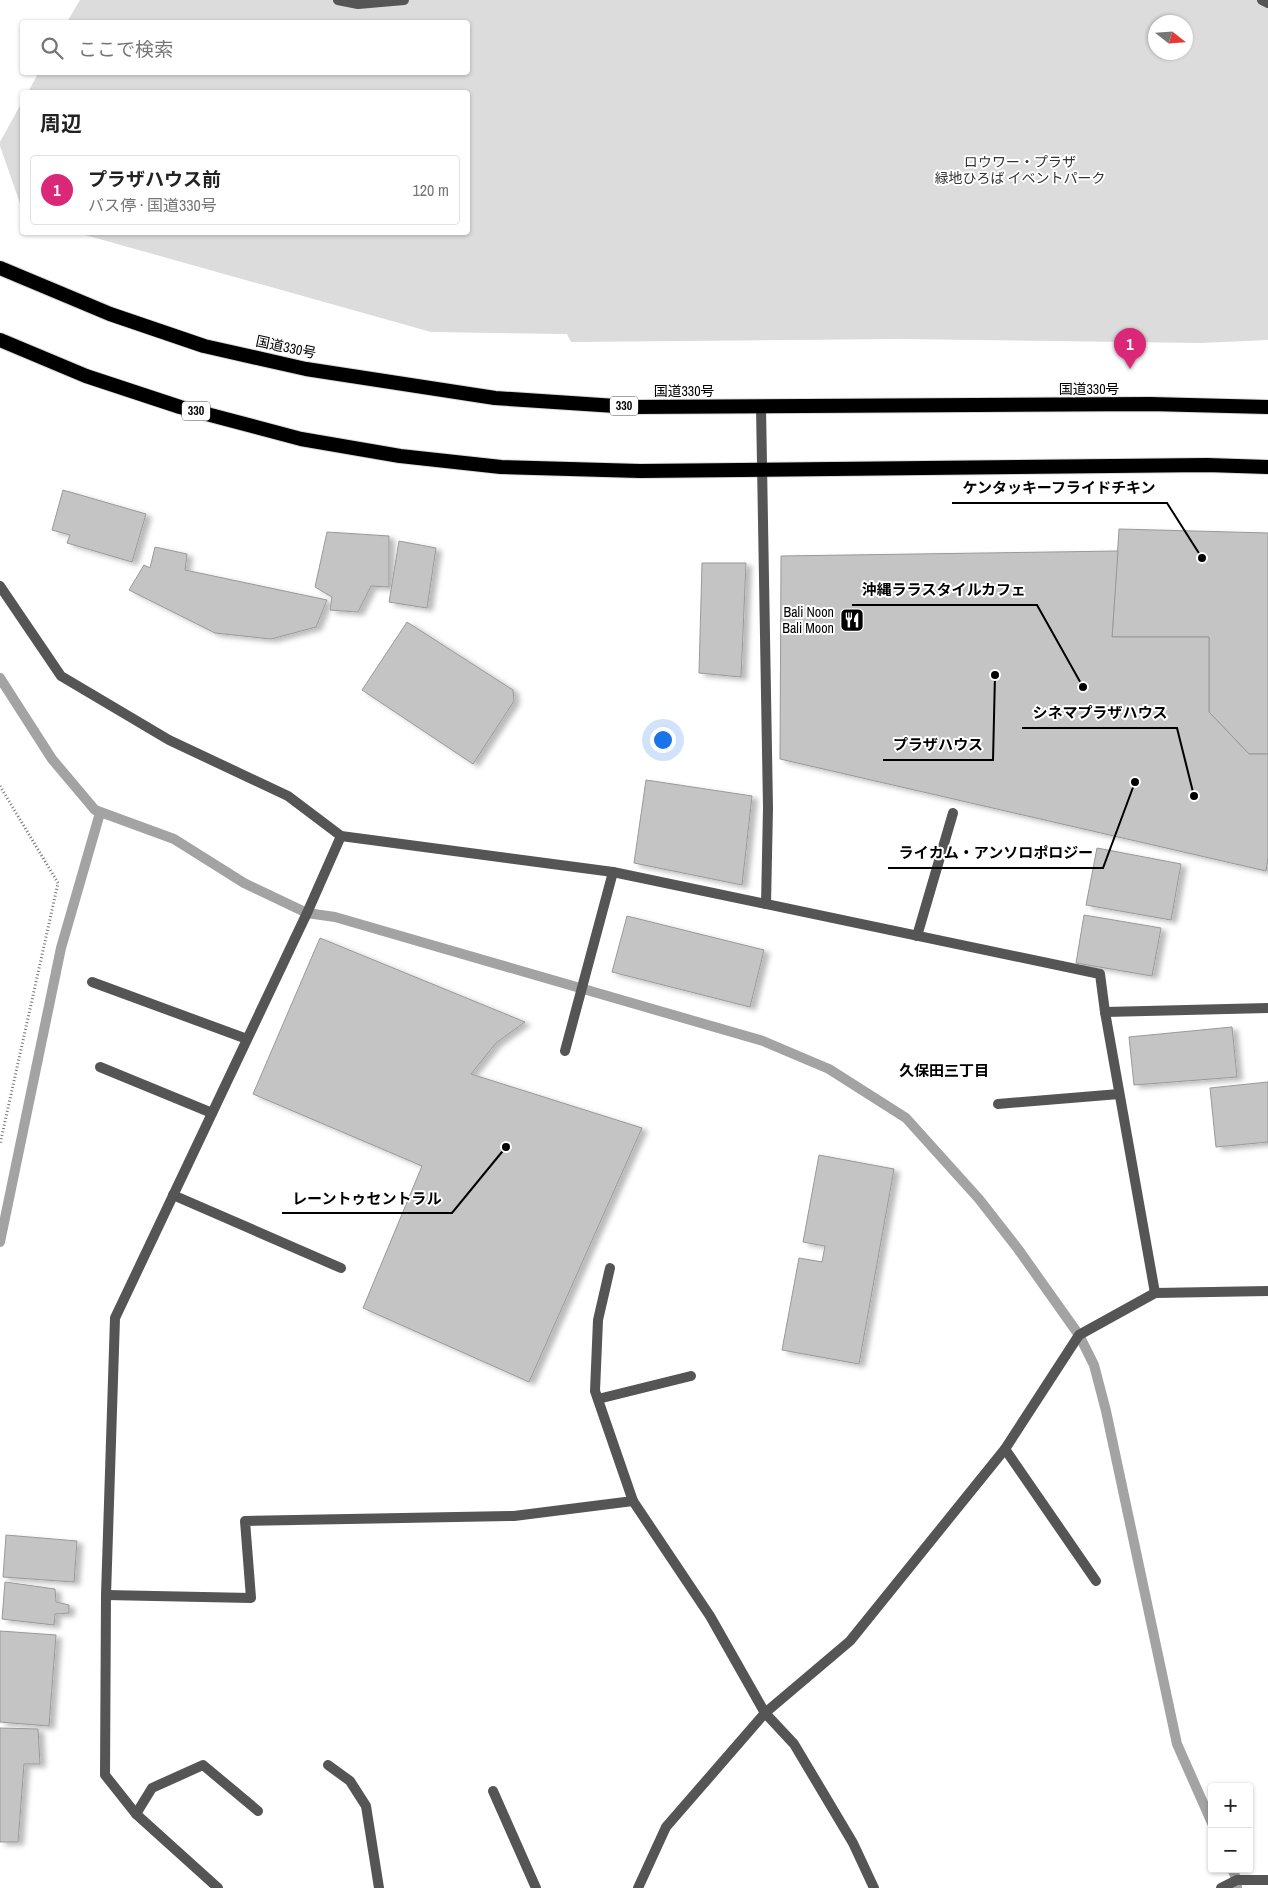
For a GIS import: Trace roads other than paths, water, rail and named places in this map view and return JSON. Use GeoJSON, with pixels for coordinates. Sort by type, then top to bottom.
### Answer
{"type":"FeatureCollection","features":[{"type":"Feature","properties":{"kind":"highway","name":"国道330号"},"geometry":{"type":"LineString","coordinates":[[0,268],[110,314],[204,346],[306,369],[495,398],[632,407],[1150,404],[1268,407]]}},
{"type":"Feature","properties":{"kind":"highway","name":"330"},"geometry":{"type":"LineString","coordinates":[[0,340],[86,376],[180,407],[301,439],[400,456],[500,467],[640,471],[1207,465],[1268,467]]}},
{"type":"Feature","properties":{"kind":"street"},"geometry":{"type":"LineString","coordinates":[[338,0],[358,4],[404,0]]}},
{"type":"Feature","properties":{"kind":"street"},"geometry":{"type":"LineString","coordinates":[[1262,0],[1268,3]]}},
{"type":"Feature","properties":{"kind":"street"},"geometry":{"type":"LineString","coordinates":[[761,407],[768,808],[766,904]]}},
{"type":"Feature","properties":{"kind":"street"},"geometry":{"type":"LineString","coordinates":[[0,586],[61,676],[169,740],[288,796],[341,836],[612,872],[1100,974],[1119,1094],[1155,1293]]}},
{"type":"Feature","properties":{"kind":"street"},"geometry":{"type":"LineString","coordinates":[[917,936],[953,813]]}},
{"type":"Feature","properties":{"kind":"street"},"geometry":{"type":"LineString","coordinates":[[218,1888],[136,1814],[104,1775],[106,1595],[115,1318],[341,836]]}},
{"type":"Feature","properties":{"kind":"street"},"geometry":{"type":"LineString","coordinates":[[565,1051],[612,872]]}},
{"type":"Feature","properties":{"kind":"street"},"geometry":{"type":"LineString","coordinates":[[92,982],[247,1038]]}},
{"type":"Feature","properties":{"kind":"street"},"geometry":{"type":"LineString","coordinates":[[1105,1012],[1268,1008]]}},
{"type":"Feature","properties":{"kind":"street"},"geometry":{"type":"LineString","coordinates":[[100,1067],[212,1113]]}},
{"type":"Feature","properties":{"kind":"street"},"geometry":{"type":"LineString","coordinates":[[998,1104],[1119,1094]]}},
{"type":"Feature","properties":{"kind":"street"},"geometry":{"type":"LineString","coordinates":[[173,1195],[341,1268]]}},
{"type":"Feature","properties":{"kind":"street"},"geometry":{"type":"LineString","coordinates":[[610,1268],[598,1320],[595,1390],[633,1501],[710,1616],[765,1713],[794,1744],[853,1843],[874,1888]]}},
{"type":"Feature","properties":{"kind":"street"},"geometry":{"type":"LineString","coordinates":[[638,1888],[666,1827],[765,1713],[850,1641],[1006,1449],[1079,1335],[1155,1293],[1268,1291]]}},
{"type":"Feature","properties":{"kind":"street"},"geometry":{"type":"LineString","coordinates":[[598,1399],[691,1376]]}},
{"type":"Feature","properties":{"kind":"street"},"geometry":{"type":"LineString","coordinates":[[1006,1449],[1096,1581]]}},
{"type":"Feature","properties":{"kind":"street"},"geometry":{"type":"LineString","coordinates":[[106,1595],[251,1598],[245,1521],[514,1516],[633,1501]]}},
{"type":"Feature","properties":{"kind":"street"},"geometry":{"type":"LineString","coordinates":[[328,1764],[350,1781],[366,1806],[379,1888]]}},
{"type":"Feature","properties":{"kind":"street"},"geometry":{"type":"LineString","coordinates":[[136,1814],[152,1788],[203,1765],[258,1811]]}},
{"type":"Feature","properties":{"kind":"street"},"geometry":{"type":"LineString","coordinates":[[494,1791],[536,1888]]}},
{"type":"Feature","properties":{"kind":"street"},"geometry":{"type":"LineString","coordinates":[[1222,1888],[1237,1880],[1268,1880]]}},
{"type":"Feature","properties":{"kind":"waterway"},"geometry":{"type":"LineString","coordinates":[[0,678],[52,759],[95,810],[174,839],[244,883],[307,913],[335,917],[763,1041],[829,1069],[906,1118],[979,1199],[1018,1249],[1079,1335],[1094,1365],[1106,1411],[1177,1744],[1208,1814]]}},
{"type":"Feature","properties":{"kind":"waterway"},"geometry":{"type":"LineString","coordinates":[[0,1242],[61,948],[100,813]]}},
{"type":"Feature","properties":{"kind":"waterway"},"geometry":{"type":"LineString","coordinates":[[1234,1873],[1237,1880],[1237,1888]]}},
{"type":"Feature","properties":{"kind":"place","name":"プラザハウス前"},"geometry":{"type":"Point","coordinates":[1130,369]}},
{"type":"Feature","properties":{"kind":"place","name":"ケンタッキーフライドチキン"},"geometry":{"type":"Point","coordinates":[1202,558]}},
{"type":"Feature","properties":{"kind":"place","name":"Bali Noon Bali Moon"},"geometry":{"type":"Point","coordinates":[852,620]}},
{"type":"Feature","properties":{"kind":"place","name":"プラザハウス"},"geometry":{"type":"Point","coordinates":[995,675]}},
{"type":"Feature","properties":{"kind":"place","name":"沖縄ララスタイルカフェ"},"geometry":{"type":"Point","coordinates":[1083,687]}},
{"type":"Feature","properties":{"kind":"place","name":"ライカム・アンソロポロジー"},"geometry":{"type":"Point","coordinates":[1135,782]}},
{"type":"Feature","properties":{"kind":"place","name":"シネマプラザハウス"},"geometry":{"type":"Point","coordinates":[1194,796]}},
{"type":"Feature","properties":{"kind":"place","name":"レーントゥセントラル"},"geometry":{"type":"Point","coordinates":[506,1147]}},
{"type":"Feature","properties":{"kind":"district","name":"久保田三丁目"},"geometry":{"type":"Point","coordinates":[944,1070]}},
{"type":"Feature","properties":{"kind":"park label","name":"ロウワー・プラザ 緑地ひろば イベントパーク"},"geometry":{"type":"Point","coordinates":[1020,170]}}]}
